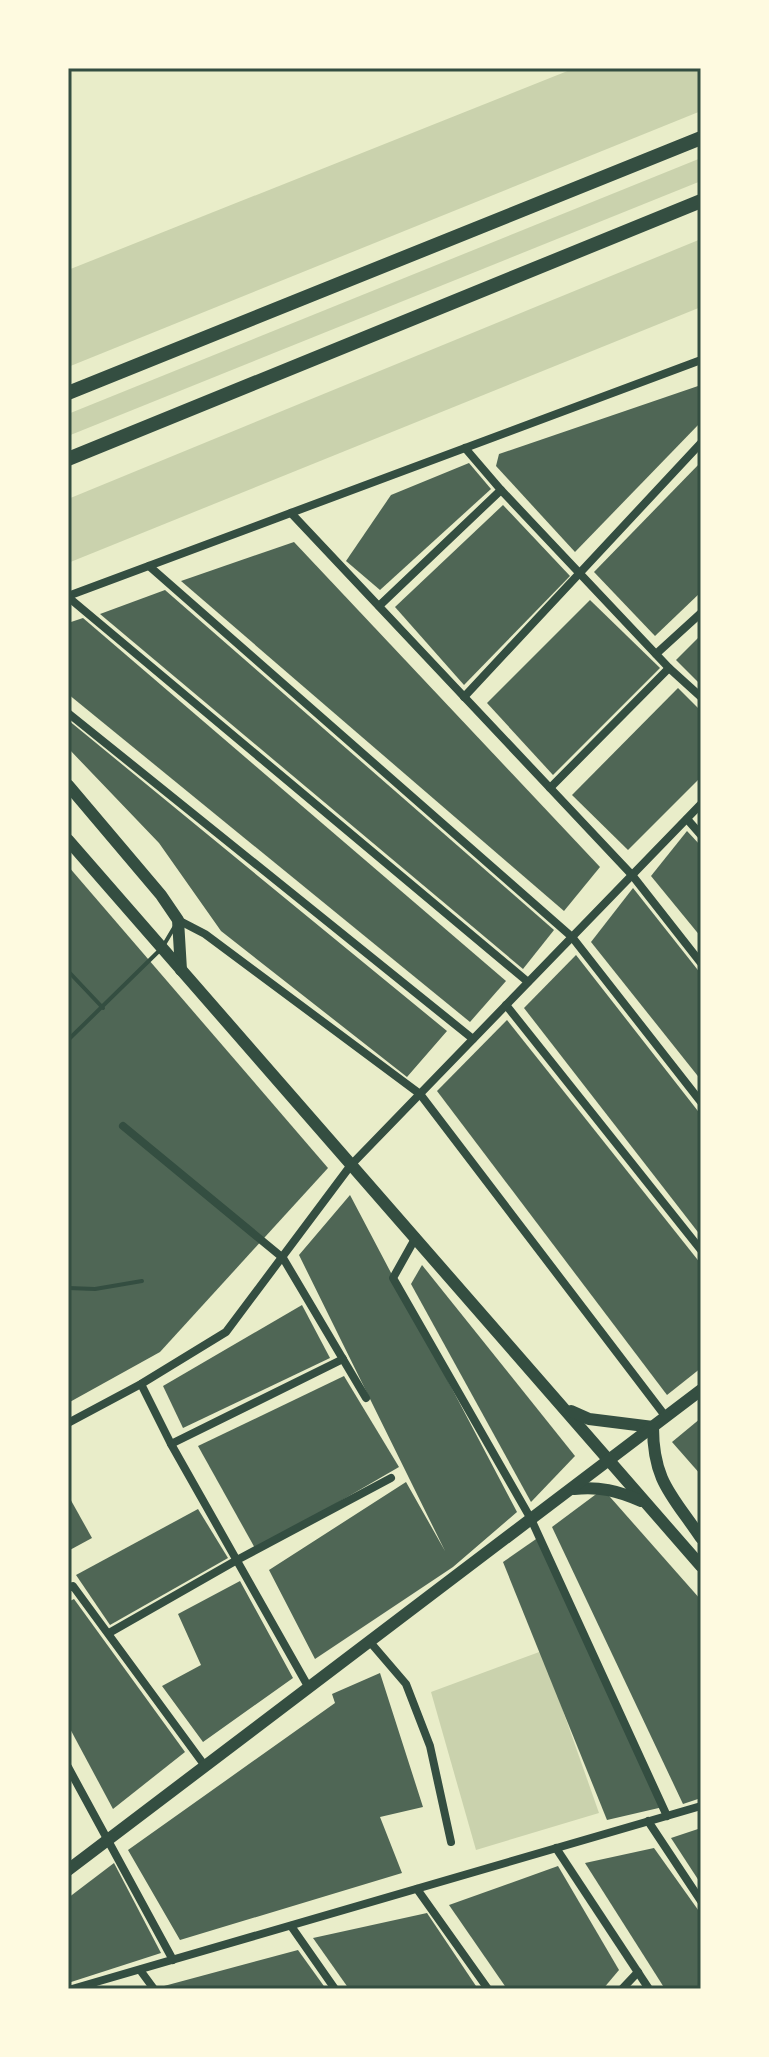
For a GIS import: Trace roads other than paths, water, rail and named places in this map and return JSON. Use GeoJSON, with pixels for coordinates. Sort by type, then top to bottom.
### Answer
{"type":"FeatureCollection","features":[{"type":"Feature","properties":{"kind":"highway"},"geometry":{"type":"LineString","coordinates":[[68,393],[701,138]]}},
{"type":"Feature","properties":{"kind":"highway"},"geometry":{"type":"LineString","coordinates":[[68,459],[701,201]]}},
{"type":"Feature","properties":{"kind":"main road"},"geometry":{"type":"LineString","coordinates":[[68,785],[161,895],[178,920],[181,970]]}},
{"type":"Feature","properties":{"kind":"main road"},"geometry":{"type":"LineString","coordinates":[[68,840],[701,1566]]}},
{"type":"Feature","properties":{"kind":"main road"},"geometry":{"type":"LineString","coordinates":[[68,1870],[701,1390]]}},
{"type":"Feature","properties":{"kind":"main road"},"geometry":{"type":"LineString","coordinates":[[564,1408],[589,1419],[653,1427]]}},
{"type":"Feature","properties":{"kind":"main road"},"geometry":{"type":"LineString","coordinates":[[653,1427],[653,1452],[659,1477],[701,1538]]}},
{"type":"Feature","properties":{"kind":"main road"},"geometry":{"type":"LineString","coordinates":[[571,1490],[594,1487],[621,1492],[647,1503]]}},
{"type":"Feature","properties":{"kind":"street"},"geometry":{"type":"LineString","coordinates":[[528,982],[68,596],[701,360]]}},
{"type":"Feature","properties":{"kind":"street"},"geometry":{"type":"LineString","coordinates":[[464,697],[701,443]]}},
{"type":"Feature","properties":{"kind":"street"},"geometry":{"type":"LineString","coordinates":[[465,448],[669,668],[701,697]]}},
{"type":"Feature","properties":{"kind":"street"},"geometry":{"type":"LineString","coordinates":[[379,606],[501,490]]}},
{"type":"Feature","properties":{"kind":"street"},"geometry":{"type":"LineString","coordinates":[[291,513],[632,875],[701,963]]}},
{"type":"Feature","properties":{"kind":"street"},"geometry":{"type":"LineString","coordinates":[[149,566],[572,937],[701,1102]]}},
{"type":"Feature","properties":{"kind":"street"},"geometry":{"type":"LineString","coordinates":[[656,654],[701,613]]}},
{"type":"Feature","properties":{"kind":"street"},"geometry":{"type":"LineString","coordinates":[[550,788],[669,668]]}},
{"type":"Feature","properties":{"kind":"street"},"geometry":{"type":"LineString","coordinates":[[68,713],[473,1039]]}},
{"type":"Feature","properties":{"kind":"street"},"geometry":{"type":"LineString","coordinates":[[68,1423],[141,1384],[226,1332],[351,1165],[701,804]]}},
{"type":"Feature","properties":{"kind":"street"},"geometry":{"type":"LineString","coordinates":[[687,819],[701,835]]}},
{"type":"Feature","properties":{"kind":"street"},"geometry":{"type":"LineString","coordinates":[[178,920],[205,934],[420,1094],[666,1417]]}},
{"type":"Feature","properties":{"kind":"street"},"geometry":{"type":"LineString","coordinates":[[506,1005],[701,1250]]}},
{"type":"Feature","properties":{"kind":"street"},"geometry":{"type":"LineString","coordinates":[[123,1126],[283,1258],[366,1398]]}},
{"type":"Feature","properties":{"kind":"street"},"geometry":{"type":"LineString","coordinates":[[416,1237],[393,1278],[531,1519],[667,1816]]}},
{"type":"Feature","properties":{"kind":"street"},"geometry":{"type":"LineString","coordinates":[[171,1444],[343,1359]]}},
{"type":"Feature","properties":{"kind":"street"},"geometry":{"type":"LineString","coordinates":[[141,1384],[171,1444],[309,1688]]}},
{"type":"Feature","properties":{"kind":"street"},"geometry":{"type":"LineString","coordinates":[[109,1633],[391,1478]]}},
{"type":"Feature","properties":{"kind":"street"},"geometry":{"type":"LineString","coordinates":[[68,1588],[73,1586],[205,1766]]}},
{"type":"Feature","properties":{"kind":"street"},"geometry":{"type":"LineString","coordinates":[[370,1642],[406,1684],[430,1746],[451,1842]]}},
{"type":"Feature","properties":{"kind":"street"},"geometry":{"type":"LineString","coordinates":[[68,1767],[173,1960]]}},
{"type":"Feature","properties":{"kind":"street"},"geometry":{"type":"LineString","coordinates":[[72,1989],[102,1985],[173,1960],[701,1806]]}},
{"type":"Feature","properties":{"kind":"street"},"geometry":{"type":"LineString","coordinates":[[648,1821],[701,1901]]}},
{"type":"Feature","properties":{"kind":"street"},"geometry":{"type":"LineString","coordinates":[[556,1848],[649,1989]]}},
{"type":"Feature","properties":{"kind":"street"},"geometry":{"type":"LineString","coordinates":[[417,1889],[488,1989]]}},
{"type":"Feature","properties":{"kind":"street"},"geometry":{"type":"LineString","coordinates":[[291,1926],[335,1989]]}},
{"type":"Feature","properties":{"kind":"street"},"geometry":{"type":"LineString","coordinates":[[140,1970],[154,1989]]}},
{"type":"Feature","properties":{"kind":"street"},"geometry":{"type":"LineString","coordinates":[[622,1989],[638,1972]]}},
{"type":"Feature","properties":{"kind":"lane"},"geometry":{"type":"LineString","coordinates":[[68,1040],[162,948],[178,920]]}},
{"type":"Feature","properties":{"kind":"lane"},"geometry":{"type":"LineString","coordinates":[[68,971],[103,1008]]}},
{"type":"Feature","properties":{"kind":"lane"},"geometry":{"type":"LineString","coordinates":[[68,1288],[95,1289],[142,1281]]}}]}
